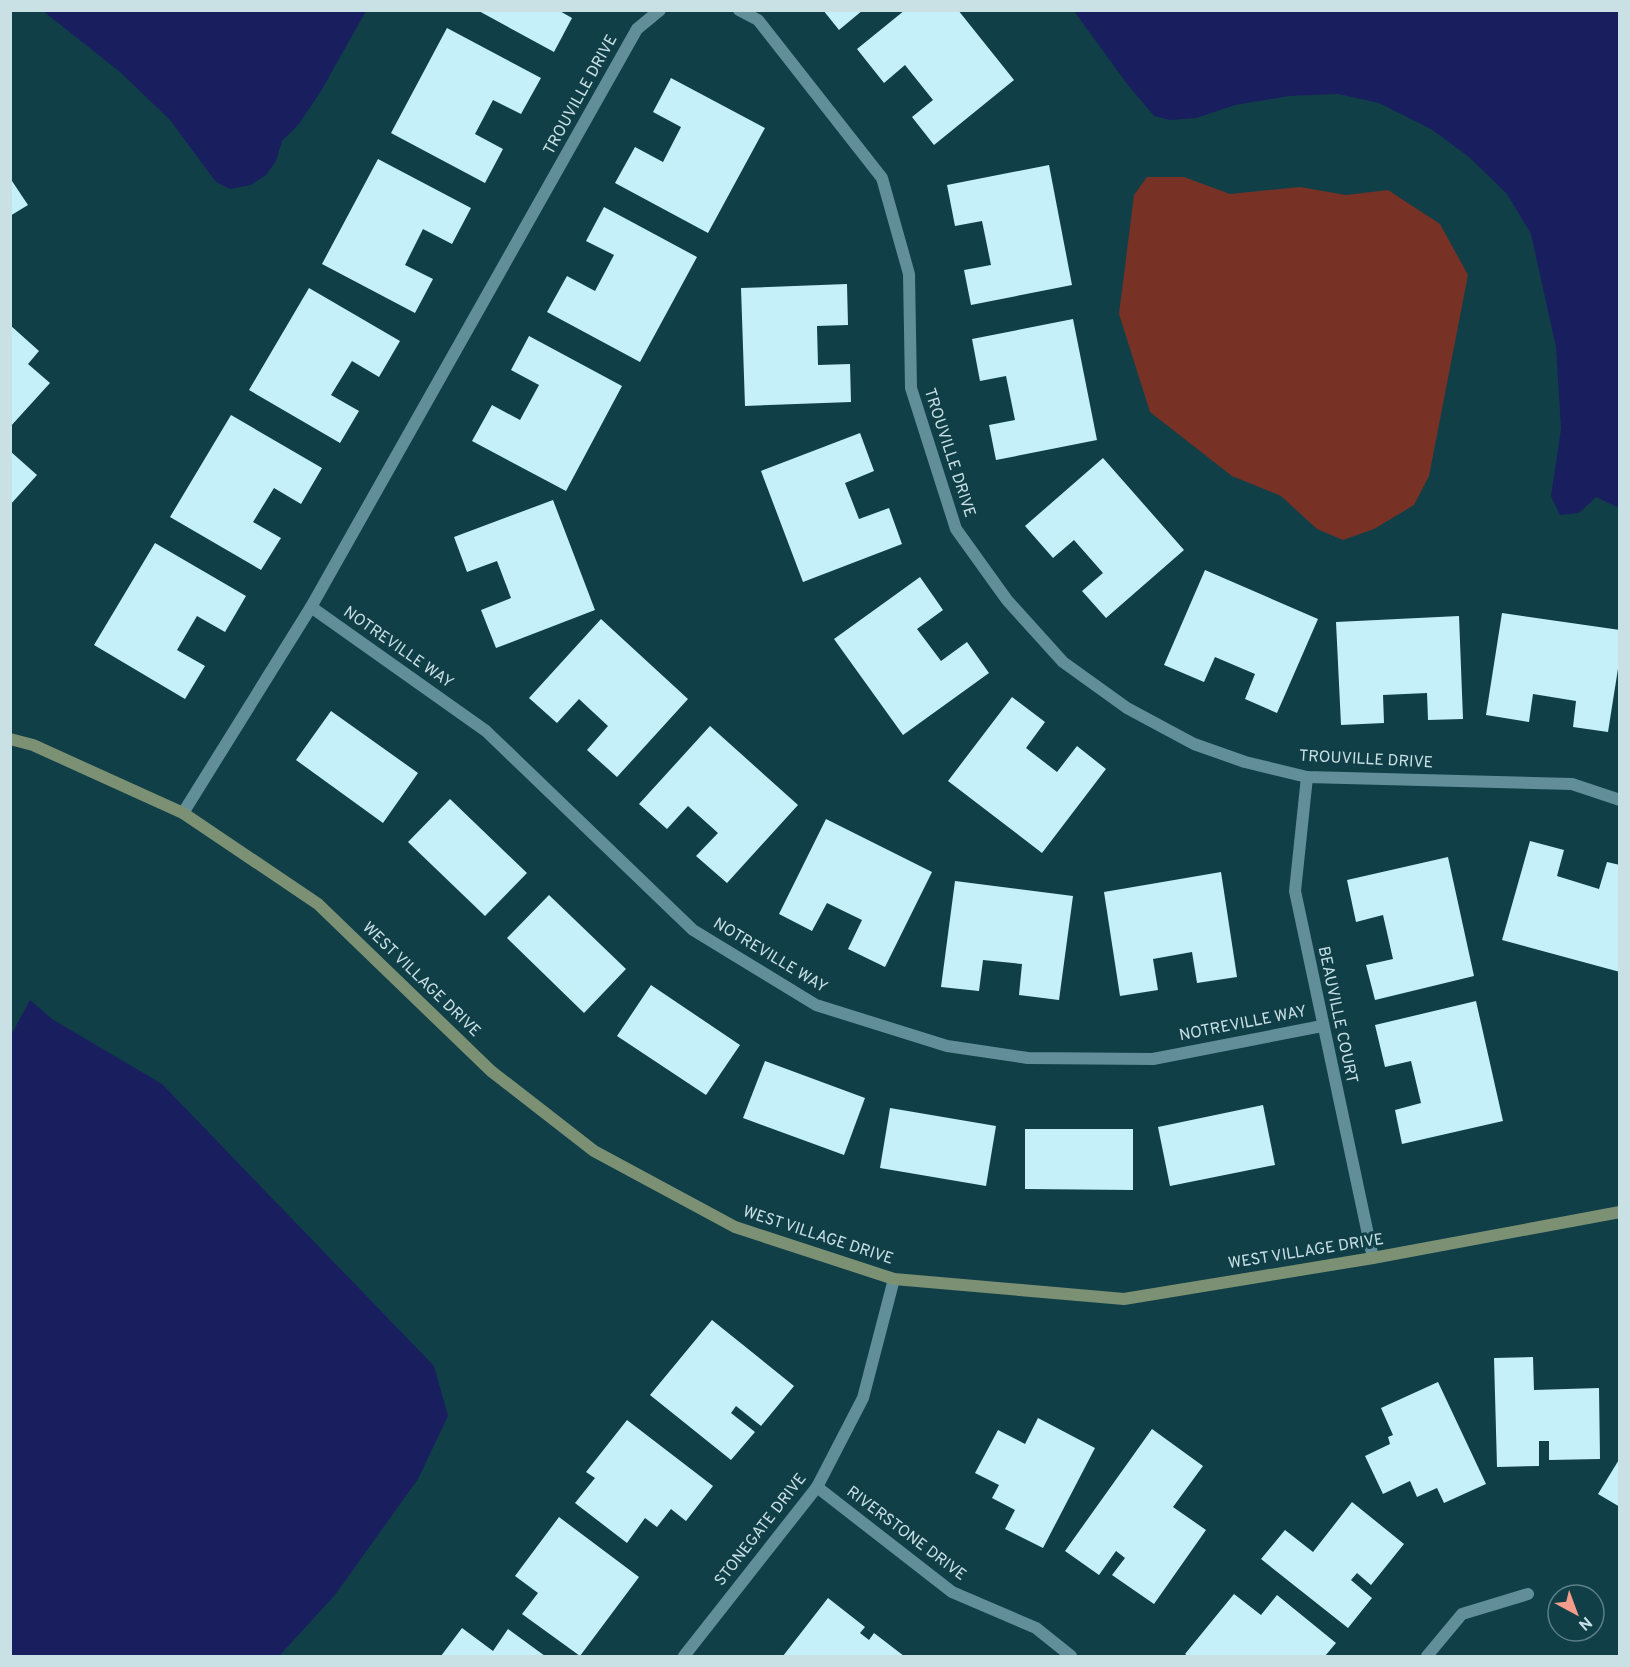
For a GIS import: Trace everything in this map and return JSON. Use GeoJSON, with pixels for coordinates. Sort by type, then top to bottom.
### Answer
{"type":"FeatureCollection","features":[{"type":"Feature","properties":{"kind":"street","name":"TROUVILLE DRIVE"},"geometry":{"type":"LineString","coordinates":[[311,607],[637,29],[660,10]]}},
{"type":"Feature","properties":{"kind":"street","name":"TROUVILLE DRIVE"},"geometry":{"type":"LineString","coordinates":[[739,10],[758,20],[882,178],[909,274],[911,388],[956,529],[1007,600],[1063,662],[1127,708],[1194,744],[1245,762],[1307,777],[1572,784],[1620,800]]}},
{"type":"Feature","properties":{"kind":"street"},"geometry":{"type":"LineString","coordinates":[[183,813],[311,607]]}},
{"type":"Feature","properties":{"kind":"street","name":"NOTREVILLE WAY"},"geometry":{"type":"LineString","coordinates":[[311,607],[486,731],[693,930],[816,1005],[947,1046],[1028,1058],[1152,1059],[1322,1026]]}},
{"type":"Feature","properties":{"kind":"street","name":"WEST VILLAGE DRIVE"},"geometry":{"type":"LineString","coordinates":[[10,739],[33,745],[183,813],[318,904],[491,1071],[594,1151],[735,1227],[894,1279],[1124,1299],[1373,1258],[1620,1212]]}},
{"type":"Feature","properties":{"kind":"street","name":"BEAUVILLE COURT"},"geometry":{"type":"LineString","coordinates":[[1307,777],[1295,891],[1373,1258]]}},
{"type":"Feature","properties":{"kind":"street","name":"STONEGATE DRIVE"},"geometry":{"type":"LineString","coordinates":[[684,1656],[817,1486],[863,1398],[894,1279]]}},
{"type":"Feature","properties":{"kind":"street","name":"RIVERSTONE DRIVE"},"geometry":{"type":"LineString","coordinates":[[817,1486],[952,1592],[1036,1628],[1071,1656]]}},
{"type":"Feature","properties":{"kind":"street"},"geometry":{"type":"LineString","coordinates":[[1427,1656],[1461,1614],[1528,1594]]}},
{"type":"Feature","properties":{"kind":"shaded area"},"geometry":{"type":"Polygon","coordinates":[[[43,11],[366,11],[321,91],[299,124],[282,141],[276,161],[266,175],[251,185],[230,189],[216,182],[170,120],[120,72],[43,11]]]}},
{"type":"Feature","properties":{"kind":"shaded area"},"geometry":{"type":"Polygon","coordinates":[[[1074,11],[1619,11],[1619,508],[1596,497],[1579,513],[1560,515],[1551,496],[1561,429],[1556,347],[1531,234],[1507,194],[1469,157],[1431,129],[1379,103],[1338,94],[1289,96],[1235,105],[1196,118],[1170,120],[1154,116],[1127,84],[1074,11]]]}},
{"type":"Feature","properties":{"kind":"shaded area"},"geometry":{"type":"Polygon","coordinates":[[[1147,177],[1184,177],[1230,194],[1300,187],[1346,195],[1388,190],[1440,224],[1468,275],[1429,476],[1414,505],[1374,529],[1343,540],[1317,529],[1281,496],[1232,476],[1150,412],[1119,314],[1134,195],[1147,177]]]}},
{"type":"Feature","properties":{"kind":"shaded area"},"geometry":{"type":"Polygon","coordinates":[[[30,1000],[52,1019],[162,1084],[434,1366],[448,1416],[418,1479],[335,1595],[279,1656],[11,1656],[10,1037],[30,1000]]]}},
{"type":"Feature","properties":{"kind":"building"},"geometry":{"type":"Polygon","coordinates":[[[477,10],[558,10],[572,18],[554,52],[477,10]]]}},
{"type":"Feature","properties":{"kind":"building"},"geometry":{"type":"Polygon","coordinates":[[[823,10],[863,10],[839,30],[823,10]]]}},
{"type":"Feature","properties":{"kind":"building"},"geometry":{"type":"Polygon","coordinates":[[[905,10],[958,10],[1014,80],[934,145],[912,117],[933,100],[905,65],[884,83],[857,49],[905,10]]]}},
{"type":"Feature","properties":{"kind":"building"},"geometry":{"type":"Polygon","coordinates":[[[447,28],[541,78],[521,114],[493,100],[475,134],[503,149],[485,183],[391,133],[447,28]]]}},
{"type":"Feature","properties":{"kind":"building"},"geometry":{"type":"Polygon","coordinates":[[[671,78],[765,128],[708,233],[615,183],[635,147],[663,162],[681,127],[653,112],[671,78]]]}},
{"type":"Feature","properties":{"kind":"building"},"geometry":{"type":"Polygon","coordinates":[[[378,159],[471,208],[452,244],[423,229],[405,265],[433,279],[415,313],[322,264],[378,159]]]}},
{"type":"Feature","properties":{"kind":"building"},"geometry":{"type":"Polygon","coordinates":[[[1049,165],[1072,285],[971,305],[964,270],[991,265],[982,221],[955,226],[947,185],[1049,165]]]}},
{"type":"Feature","properties":{"kind":"building"},"geometry":{"type":"Polygon","coordinates":[[[10,178],[28,205],[10,216],[10,178]]]}},
{"type":"Feature","properties":{"kind":"building"},"geometry":{"type":"Polygon","coordinates":[[[604,207],[697,257],[640,362],[547,312],[567,276],[595,291],[614,255],[586,241],[604,207]]]}},
{"type":"Feature","properties":{"kind":"building"},"geometry":{"type":"Polygon","coordinates":[[[847,284],[848,325],[817,326],[818,365],[850,364],[851,402],[745,406],[741,288],[847,284]]]}},
{"type":"Feature","properties":{"kind":"building"},"geometry":{"type":"Polygon","coordinates":[[[309,288],[400,341],[379,377],[352,361],[331,395],[359,411],[340,443],[249,390],[309,288]]]}},
{"type":"Feature","properties":{"kind":"building"},"geometry":{"type":"Polygon","coordinates":[[[1073,319],[1097,440],[996,460],[989,425],[1015,420],[1006,376],[980,381],[972,339],[1073,319]]]}},
{"type":"Feature","properties":{"kind":"building"},"geometry":{"type":"Polygon","coordinates":[[[10,325],[39,351],[28,364],[50,383],[10,427],[10,325]]]}},
{"type":"Feature","properties":{"kind":"building"},"geometry":{"type":"Polygon","coordinates":[[[529,336],[622,386],[566,491],[472,441],[492,405],[520,420],[539,385],[511,370],[529,336]]]}},
{"type":"Feature","properties":{"kind":"building"},"geometry":{"type":"Polygon","coordinates":[[[231,415],[322,468],[301,504],[274,488],[253,522],[281,538],[261,570],[170,517],[231,415]]]}},
{"type":"Feature","properties":{"kind":"building"},"geometry":{"type":"Polygon","coordinates":[[[860,433],[874,471],[845,483],[859,519],[889,508],[902,544],[803,582],[761,471],[860,433]]]}},
{"type":"Feature","properties":{"kind":"building"},"geometry":{"type":"Polygon","coordinates":[[[10,451],[37,475],[10,505],[10,451]]]}},
{"type":"Feature","properties":{"kind":"building"},"geometry":{"type":"Polygon","coordinates":[[[1103,458],[1184,550],[1106,618],[1082,591],[1103,573],[1074,540],[1053,558],[1025,526],[1103,458]]]}},
{"type":"Feature","properties":{"kind":"building"},"geometry":{"type":"Polygon","coordinates":[[[553,500],[595,610],[496,648],[481,610],[511,598],[497,561],[467,572],[454,537],[553,500]]]}},
{"type":"Feature","properties":{"kind":"building"},"geometry":{"type":"Polygon","coordinates":[[[155,543],[246,596],[225,632],[197,616],[177,650],[205,666],[185,699],[94,645],[155,543]]]}},
{"type":"Feature","properties":{"kind":"building"},"geometry":{"type":"Polygon","coordinates":[[[1205,570],[1318,619],[1277,713],[1245,699],[1255,674],[1215,657],[1204,682],[1164,665],[1205,570]]]}},
{"type":"Feature","properties":{"kind":"building"},"geometry":{"type":"Polygon","coordinates":[[[920,577],[943,610],[917,629],[941,661],[967,642],[989,673],[903,735],[834,639],[920,577]]]}},
{"type":"Feature","properties":{"kind":"building"},"geometry":{"type":"Polygon","coordinates":[[[1502,613],[1620,630],[1620,656],[1608,732],[1573,727],[1576,701],[1533,694],[1529,722],[1486,715],[1502,613]]]}},
{"type":"Feature","properties":{"kind":"building"},"geometry":{"type":"Polygon","coordinates":[[[1459,616],[1463,719],[1428,720],[1427,693],[1383,695],[1384,723],[1341,725],[1336,622],[1459,616]]]}},
{"type":"Feature","properties":{"kind":"building"},"geometry":{"type":"Polygon","coordinates":[[[601,619],[688,699],[617,777],[587,750],[608,726],[579,699],[557,723],[529,698],[601,619]]]}},
{"type":"Feature","properties":{"kind":"building"},"geometry":{"type":"Polygon","coordinates":[[[1012,697],[1045,722],[1026,748],[1057,772],[1077,746],[1106,769],[1042,853],[948,781],[1012,697]]]}},
{"type":"Feature","properties":{"kind":"building"},"geometry":{"type":"Polygon","coordinates":[[[331,711],[418,773],[383,823],[296,760],[331,711]]]}},
{"type":"Feature","properties":{"kind":"building"},"geometry":{"type":"Polygon","coordinates":[[[710,726],[798,805],[727,883],[696,856],[718,833],[688,806],[667,829],[639,804],[710,726]]]}},
{"type":"Feature","properties":{"kind":"building"},"geometry":{"type":"Polygon","coordinates":[[[450,799],[527,873],[485,916],[408,842],[450,799]]]}},
{"type":"Feature","properties":{"kind":"building"},"geometry":{"type":"Polygon","coordinates":[[[826,819],[932,872],[885,967],[848,949],[862,920],[827,903],[812,931],[779,914],[826,819]]]}},
{"type":"Feature","properties":{"kind":"building"},"geometry":{"type":"Polygon","coordinates":[[[1530,841],[1564,850],[1557,876],[1599,889],[1607,862],[1620,865],[1620,972],[1502,940],[1530,841]]]}},
{"type":"Feature","properties":{"kind":"building"},"geometry":{"type":"Polygon","coordinates":[[[1448,857],[1474,976],[1375,1000],[1366,965],[1393,959],[1383,915],[1356,922],[1347,880],[1448,857]]]}},
{"type":"Feature","properties":{"kind":"building"},"geometry":{"type":"Polygon","coordinates":[[[1221,872],[1237,977],[1197,983],[1192,952],[1153,959],[1158,990],[1120,996],[1104,892],[1221,872]]]}},
{"type":"Feature","properties":{"kind":"building"},"geometry":{"type":"Polygon","coordinates":[[[955,881],[1073,896],[1059,1000],[1019,995],[1022,964],[983,960],[979,991],[941,987],[955,881]]]}},
{"type":"Feature","properties":{"kind":"building"},"geometry":{"type":"Polygon","coordinates":[[[549,895],[626,969],[584,1013],[507,938],[549,895]]]}},
{"type":"Feature","properties":{"kind":"building"},"geometry":{"type":"Polygon","coordinates":[[[651,985],[740,1045],[706,1095],[617,1036],[651,985]]]}},
{"type":"Feature","properties":{"kind":"building"},"geometry":{"type":"Polygon","coordinates":[[[1476,1001],[1503,1121],[1402,1144],[1395,1110],[1421,1103],[1411,1061],[1385,1067],[1375,1025],[1476,1001]]]}},
{"type":"Feature","properties":{"kind":"building"},"geometry":{"type":"Polygon","coordinates":[[[765,1061],[865,1098],[844,1155],[743,1118],[765,1061]]]}},
{"type":"Feature","properties":{"kind":"building"},"geometry":{"type":"Polygon","coordinates":[[[1263,1105],[1275,1165],[1170,1186],[1158,1127],[1263,1105]]]}},
{"type":"Feature","properties":{"kind":"building"},"geometry":{"type":"Polygon","coordinates":[[[890,1108],[996,1126],[986,1186],[880,1168],[890,1108]]]}},
{"type":"Feature","properties":{"kind":"building"},"geometry":{"type":"Polygon","coordinates":[[[1025,1129],[1133,1129],[1133,1190],[1025,1189],[1025,1129]]]}},
{"type":"Feature","properties":{"kind":"building"},"geometry":{"type":"Polygon","coordinates":[[[712,1320],[794,1386],[761,1426],[736,1406],[731,1413],[755,1432],[731,1460],[650,1395],[712,1320]]]}},
{"type":"Feature","properties":{"kind":"building"},"geometry":{"type":"Polygon","coordinates":[[[1533,1357],[1534,1390],[1599,1388],[1600,1459],[1549,1460],[1549,1441],[1539,1441],[1539,1466],[1497,1467],[1494,1358],[1533,1357]]]}},
{"type":"Feature","properties":{"kind":"building"},"geometry":{"type":"Polygon","coordinates":[[[1438,1382],[1486,1484],[1444,1503],[1437,1488],[1417,1497],[1410,1481],[1383,1494],[1365,1456],[1390,1444],[1388,1437],[1393,1435],[1381,1408],[1438,1382]]]}},
{"type":"Feature","properties":{"kind":"building"},"geometry":{"type":"Polygon","coordinates":[[[1038,1418],[1095,1448],[1043,1548],[1005,1529],[1015,1510],[992,1498],[999,1485],[975,1473],[998,1430],[1025,1444],[1038,1418]]]}},
{"type":"Feature","properties":{"kind":"building"},"geometry":{"type":"Polygon","coordinates":[[[627,1420],[713,1486],[686,1521],[671,1509],[657,1527],[645,1518],[627,1543],[575,1503],[595,1478],[586,1472],[627,1420]]]}},
{"type":"Feature","properties":{"kind":"building"},"geometry":{"type":"Polygon","coordinates":[[[1152,1429],[1203,1466],[1173,1507],[1206,1530],[1154,1604],[1112,1575],[1125,1558],[1116,1551],[1099,1575],[1065,1551],[1152,1429]]]}},
{"type":"Feature","properties":{"kind":"building"},"geometry":{"type":"Polygon","coordinates":[[[1620,1458],[1620,1507],[1598,1494],[1620,1458]]]}},
{"type":"Feature","properties":{"kind":"building"},"geometry":{"type":"Polygon","coordinates":[[[1352,1502],[1404,1544],[1371,1585],[1357,1573],[1351,1580],[1372,1598],[1348,1628],[1261,1559],[1285,1530],[1313,1552],[1352,1502]]]}},
{"type":"Feature","properties":{"kind":"building"},"geometry":{"type":"Polygon","coordinates":[[[559,1517],[639,1577],[580,1656],[522,1614],[538,1593],[515,1576],[559,1517]]]}},
{"type":"Feature","properties":{"kind":"building"},"geometry":{"type":"Polygon","coordinates":[[[1234,1594],[1261,1615],[1277,1595],[1336,1643],[1325,1656],[1188,1656],[1185,1654],[1234,1594]]]}},
{"type":"Feature","properties":{"kind":"building"},"geometry":{"type":"Polygon","coordinates":[[[828,1598],[865,1627],[860,1633],[869,1640],[874,1633],[904,1656],[783,1656],[828,1598]]]}},
{"type":"Feature","properties":{"kind":"building"},"geometry":{"type":"Polygon","coordinates":[[[462,1628],[493,1651],[508,1629],[545,1656],[441,1656],[462,1628]]]}}]}
